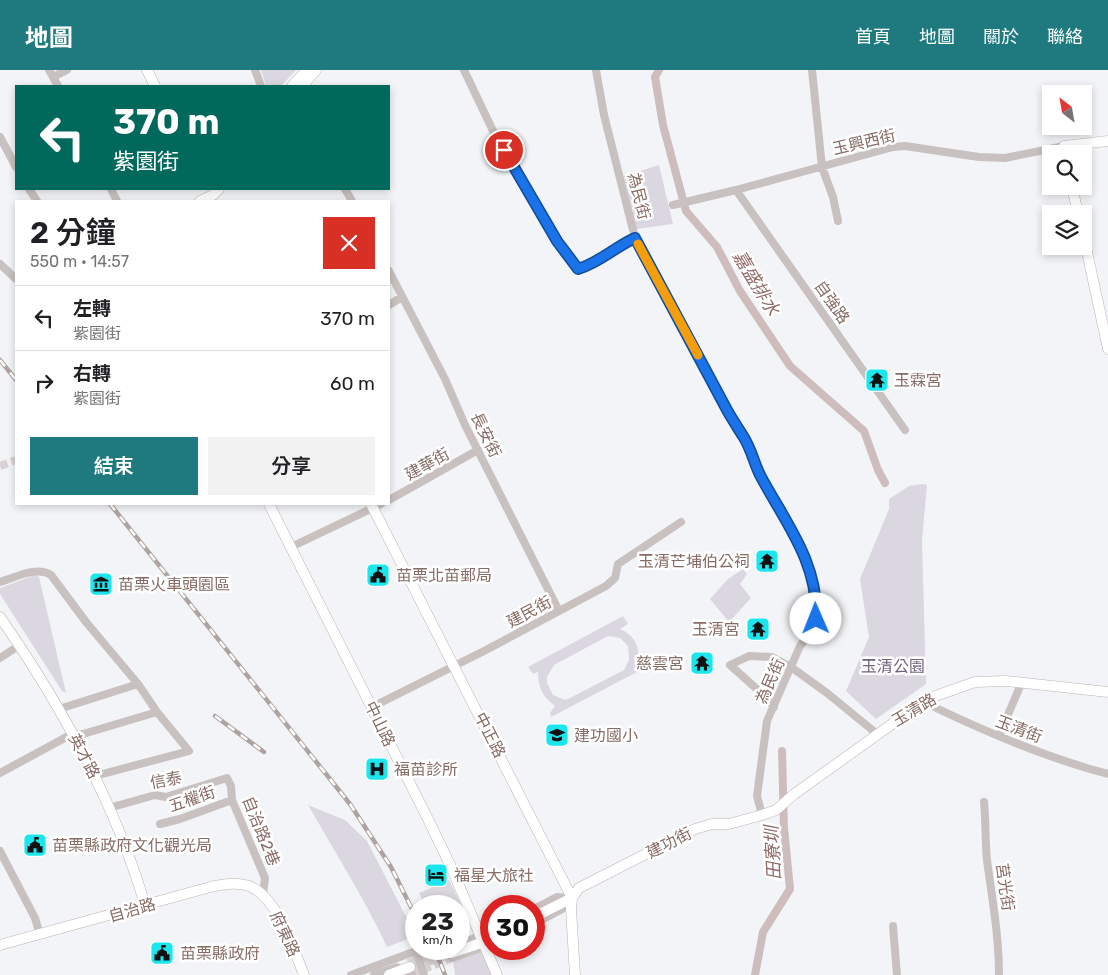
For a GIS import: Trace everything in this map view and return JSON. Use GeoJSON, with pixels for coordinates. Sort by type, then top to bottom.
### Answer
{"type":"FeatureCollection","features":[{"type":"Feature","properties":{"kind":"street"},"geometry":{"type":"LineString","coordinates":[[57,85],[51,74],[67,70]]}},
{"type":"Feature","properties":{"kind":"street"},"geometry":{"type":"LineString","coordinates":[[147,70],[155,85]]}},
{"type":"Feature","properties":{"kind":"street"},"geometry":{"type":"LineString","coordinates":[[255,70],[261,85]]}},
{"type":"Feature","properties":{"kind":"street"},"geometry":{"type":"LineString","coordinates":[[293,85],[307,70]]}},
{"type":"Feature","properties":{"kind":"street"},"geometry":{"type":"LineString","coordinates":[[302,85],[316,70]]}},
{"type":"Feature","properties":{"kind":"street","name":"為民街"},"geometry":{"type":"LineString","coordinates":[[596,70],[604,115],[635,238],[727,410],[744,437],[760,473],[801,548],[814,581],[816,619],[767,721],[756,796],[762,815]]}},
{"type":"Feature","properties":{"kind":"street"},"geometry":{"type":"LineString","coordinates":[[812,70],[822,167],[833,197],[838,221]]}},
{"type":"Feature","properties":{"kind":"street"},"geometry":{"type":"LineString","coordinates":[[467,71],[504,150],[557,241],[578,269],[590,266],[624,243],[635,238]]}},
{"type":"Feature","properties":{"kind":"street"},"geometry":{"type":"LineString","coordinates":[[0,137],[15,165]]}},
{"type":"Feature","properties":{"kind":"street"},"geometry":{"type":"LineString","coordinates":[[1088,145],[1108,141]]}},
{"type":"Feature","properties":{"kind":"street","name":"玉興西街"},"geometry":{"type":"LineString","coordinates":[[673,205],[736,190],[893,147],[905,146],[979,157],[1006,158],[1042,153]]}},
{"type":"Feature","properties":{"kind":"street","name":"自強路"},"geometry":{"type":"LineString","coordinates":[[736,190],[905,430]]}},
{"type":"Feature","properties":{"kind":"street"},"geometry":{"type":"LineString","coordinates":[[202,200],[215,192]]}},
{"type":"Feature","properties":{"kind":"street"},"geometry":{"type":"LineString","coordinates":[[1088,255],[1108,349]]}},
{"type":"Feature","properties":{"kind":"street"},"geometry":{"type":"LineString","coordinates":[[0,264],[15,278]]}},
{"type":"Feature","properties":{"kind":"street","name":"長安街"},"geometry":{"type":"LineString","coordinates":[[390,273],[559,611]]}},
{"type":"Feature","properties":{"kind":"street"},"geometry":{"type":"LineString","coordinates":[[390,304],[402,297]]}},
{"type":"Feature","properties":{"kind":"street","name":"建華街"},"geometry":{"type":"LineString","coordinates":[[390,499],[478,450]]}},
{"type":"Feature","properties":{"kind":"street","name":"中山路"},"geometry":{"type":"LineString","coordinates":[[269,505],[432,828],[480,934]]}},
{"type":"Feature","properties":{"kind":"street"},"geometry":{"type":"LineString","coordinates":[[291,547],[375,505]]}},
{"type":"Feature","properties":{"kind":"street","name":"中正路"},"geometry":{"type":"LineString","coordinates":[[375,505],[454,666],[572,898],[575,975]]}},
{"type":"Feature","properties":{"kind":"street","name":"建民街"},"geometry":{"type":"LineString","coordinates":[[372,707],[606,586],[616,578],[618,564],[681,522]]}},
{"type":"Feature","properties":{"kind":"street"},"geometry":{"type":"LineString","coordinates":[[0,582],[35,571],[52,575],[86,622],[138,684],[157,712],[83,734],[72,734],[0,773]]}},
{"type":"Feature","properties":{"kind":"street","name":"英才路"},"geometry":{"type":"LineString","coordinates":[[0,617],[20,645],[59,709],[95,776],[109,808],[145,906]]}},
{"type":"Feature","properties":{"kind":"street"},"geometry":{"type":"LineString","coordinates":[[0,658],[20,645]]}},
{"type":"Feature","properties":{"kind":"street"},"geometry":{"type":"LineString","coordinates":[[774,707],[730,665],[749,656],[772,657],[827,693],[876,733]]}},
{"type":"Feature","properties":{"kind":"street","name":"玉清路"},"geometry":{"type":"LineString","coordinates":[[776,810],[792,795],[926,699],[974,682],[1006,681],[1108,692]]}},
{"type":"Feature","properties":{"kind":"street"},"geometry":{"type":"LineString","coordinates":[[59,709],[138,684]]}},
{"type":"Feature","properties":{"kind":"street"},"geometry":{"type":"LineString","coordinates":[[999,736],[1021,684]]}},
{"type":"Feature","properties":{"kind":"street","name":"玉清街"},"geometry":{"type":"LineString","coordinates":[[926,699],[932,706],[999,736],[1078,766],[1108,774]]}},
{"type":"Feature","properties":{"kind":"street","name":"信泰"},"geometry":{"type":"LineString","coordinates":[[95,776],[189,751],[157,712]]}},
{"type":"Feature","properties":{"kind":"street","name":"信泰"},"geometry":{"type":"LineString","coordinates":[[109,808],[155,795],[166,797],[227,778]]}},
{"type":"Feature","properties":{"kind":"street","name":"自治路2巷"},"geometry":{"type":"LineString","coordinates":[[227,778],[231,786],[232,800],[265,878],[263,895]]}},
{"type":"Feature","properties":{"kind":"street","name":"五權街"},"geometry":{"type":"LineString","coordinates":[[160,824],[180,819],[232,800]]}},
{"type":"Feature","properties":{"kind":"street","name":"莒光街"},"geometry":{"type":"LineString","coordinates":[[984,802],[987,858],[995,919],[998,975]]}},
{"type":"Feature","properties":{"kind":"street","name":"建功街"},"geometry":{"type":"LineString","coordinates":[[545,912],[572,898],[579,888],[695,829],[712,824],[729,824],[776,810]]}},
{"type":"Feature","properties":{"kind":"street"},"geometry":{"type":"LineString","coordinates":[[0,851],[35,918],[40,935]]}},
{"type":"Feature","properties":{"kind":"street","name":"自治路"},"geometry":{"type":"LineString","coordinates":[[0,946],[214,886],[234,883],[250,886],[263,895]]}},
{"type":"Feature","properties":{"kind":"street","name":"府東路"},"geometry":{"type":"LineString","coordinates":[[263,895],[273,906],[290,940],[304,975]]}},
{"type":"Feature","properties":{"kind":"street"},"geometry":{"type":"LineString","coordinates":[[545,903],[557,897],[572,898]]}},
{"type":"Feature","properties":{"kind":"street"},"geometry":{"type":"LineString","coordinates":[[545,918],[564,908],[572,898]]}},
{"type":"Feature","properties":{"kind":"street"},"geometry":{"type":"LineString","coordinates":[[893,926],[897,975]]}},
{"type":"Feature","properties":{"kind":"street"},"geometry":{"type":"LineString","coordinates":[[351,975],[416,951],[424,975]]}},
{"type":"Feature","properties":{"kind":"street","name":"中山路"},"geometry":{"type":"LineString","coordinates":[[491,960],[497,975]]}},
{"type":"Feature","properties":{"kind":"street"},"geometry":{"type":"LineString","coordinates":[[374,975],[409,970]]}},
{"type":"Feature","properties":{"kind":"street"},"geometry":{"type":"LineString","coordinates":[[389,975],[409,970]]}},
{"type":"Feature","properties":{"kind":"green space"},"geometry":{"type":"Polygon","coordinates":[[[261,70],[296,70],[282,85],[266,85],[261,70]]]}},
{"type":"Feature","properties":{"kind":"green space"},"geometry":{"type":"Polygon","coordinates":[[[659,165],[673,224],[636,229],[624,176],[659,165]]]}},
{"type":"Feature","properties":{"kind":"green space","name":"玉清公園"},"geometry":{"type":"Polygon","coordinates":[[[927,485],[922,541],[926,684],[876,719],[846,691],[869,637],[860,579],[889,509],[889,499],[909,486],[927,485]]]}},
{"type":"Feature","properties":{"kind":"green space"},"geometry":{"type":"Polygon","coordinates":[[[743,569],[747,574],[740,584],[751,598],[729,622],[710,599],[728,579],[743,569]]]}},
{"type":"Feature","properties":{"kind":"green space"},"geometry":{"type":"Polygon","coordinates":[[[35,575],[39,577],[66,693],[62,691],[0,594],[0,588],[35,575]]]}},
{"type":"Feature","properties":{"kind":"green space"},"geometry":{"type":"Polygon","coordinates":[[[623,616],[628,624],[620,629],[633,638],[637,646],[638,662],[654,654],[658,661],[551,717],[550,713],[555,706],[542,692],[538,672],[533,674],[528,667],[623,616]],[[608,636],[554,665],[547,677],[547,683],[553,695],[565,700],[624,670],[629,660],[628,646],[620,638],[608,636]]]}},
{"type":"Feature","properties":{"kind":"green space"},"geometry":{"type":"Polygon","coordinates":[[[308,805],[345,820],[367,841],[405,915],[405,940],[387,947],[359,893],[308,805]]]}},
{"type":"Feature","properties":{"kind":"green space"},"geometry":{"type":"Polygon","coordinates":[[[449,880],[456,895],[420,895],[419,893],[449,880]]]}},
{"type":"Feature","properties":{"kind":"green space"},"geometry":{"type":"Polygon","coordinates":[[[480,953],[480,960],[487,960],[493,975],[455,975],[453,961],[470,960],[470,956],[480,953]]]}},
{"type":"Feature","properties":{"kind":"waterway","name":"嘉盛排水"},"geometry":{"type":"LineString","coordinates":[[659,70],[655,77],[663,125],[686,211],[717,247],[740,291],[790,366],[864,431],[878,470],[885,483]]}},
{"type":"Feature","properties":{"kind":"waterway","name":"田寮圳"},"geometry":{"type":"LineString","coordinates":[[755,975],[763,932],[790,889],[784,828],[782,751]]}},
{"type":"Feature","properties":{"kind":"tunnel"},"geometry":{"type":"LineString","coordinates":[[0,466],[15,460]]}},
{"type":"Feature","properties":{"kind":"tunnel"},"geometry":{"type":"LineString","coordinates":[[408,963],[417,960]]}},
{"type":"Feature","properties":{"kind":"tunnel"},"geometry":{"type":"LineString","coordinates":[[410,967],[430,960]]}},
{"type":"Feature","properties":{"kind":"tunnel"},"geometry":{"type":"LineString","coordinates":[[412,974],[447,960]]}},
{"type":"Feature","properties":{"kind":"railway"},"geometry":{"type":"LineString","coordinates":[[0,360],[15,379]]}},
{"type":"Feature","properties":{"kind":"railway"},"geometry":{"type":"LineString","coordinates":[[111,505],[350,804],[391,867],[405,895]]}},
{"type":"Feature","properties":{"kind":"railway"},"geometry":{"type":"LineString","coordinates":[[215,716],[264,752]]}},
{"type":"Feature","properties":{"kind":"railway"},"geometry":{"type":"LineString","coordinates":[[439,960],[445,975]]}},
{"type":"Feature","properties":{"kind":"slow traffic"},"geometry":{"type":"LineString","coordinates":[[638,244],[698,355]]}},
{"type":"Feature","properties":{"kind":"place","name":"玉霖宮"},"geometry":{"type":"Point","coordinates":[877,380]}},
{"type":"Feature","properties":{"kind":"place","name":"玉清芒埔伯公祠"},"geometry":{"type":"Point","coordinates":[767,561]}},
{"type":"Feature","properties":{"kind":"place","name":"苗栗北苗郵局"},"geometry":{"type":"Point","coordinates":[378,575]}},
{"type":"Feature","properties":{"kind":"place","name":"苗栗火車頭園區"},"geometry":{"type":"Point","coordinates":[101,584]}},
{"type":"Feature","properties":{"kind":"place","name":"玉清宮"},"geometry":{"type":"Point","coordinates":[758,629]}},
{"type":"Feature","properties":{"kind":"place","name":"慈雲宮"},"geometry":{"type":"Point","coordinates":[702,663]}},
{"type":"Feature","properties":{"kind":"place","name":"建功國小"},"geometry":{"type":"Point","coordinates":[557,735]}},
{"type":"Feature","properties":{"kind":"place","name":"福苗診所"},"geometry":{"type":"Point","coordinates":[377,769]}},
{"type":"Feature","properties":{"kind":"place","name":"苗栗縣政府文化觀光局"},"geometry":{"type":"Point","coordinates":[35,845]}},
{"type":"Feature","properties":{"kind":"place","name":"福星大旅社"},"geometry":{"type":"Point","coordinates":[436,875]}},
{"type":"Feature","properties":{"kind":"place","name":"苗栗縣政府"},"geometry":{"type":"Point","coordinates":[162,953]}},
{"type":"Feature","properties":{"kind":"route"},"geometry":{"type":"LineString","coordinates":[[504,150],[557,241],[578,269],[590,266],[624,243],[635,238],[727,410],[744,437],[760,473],[801,548],[814,581],[816,619]]}}]}
